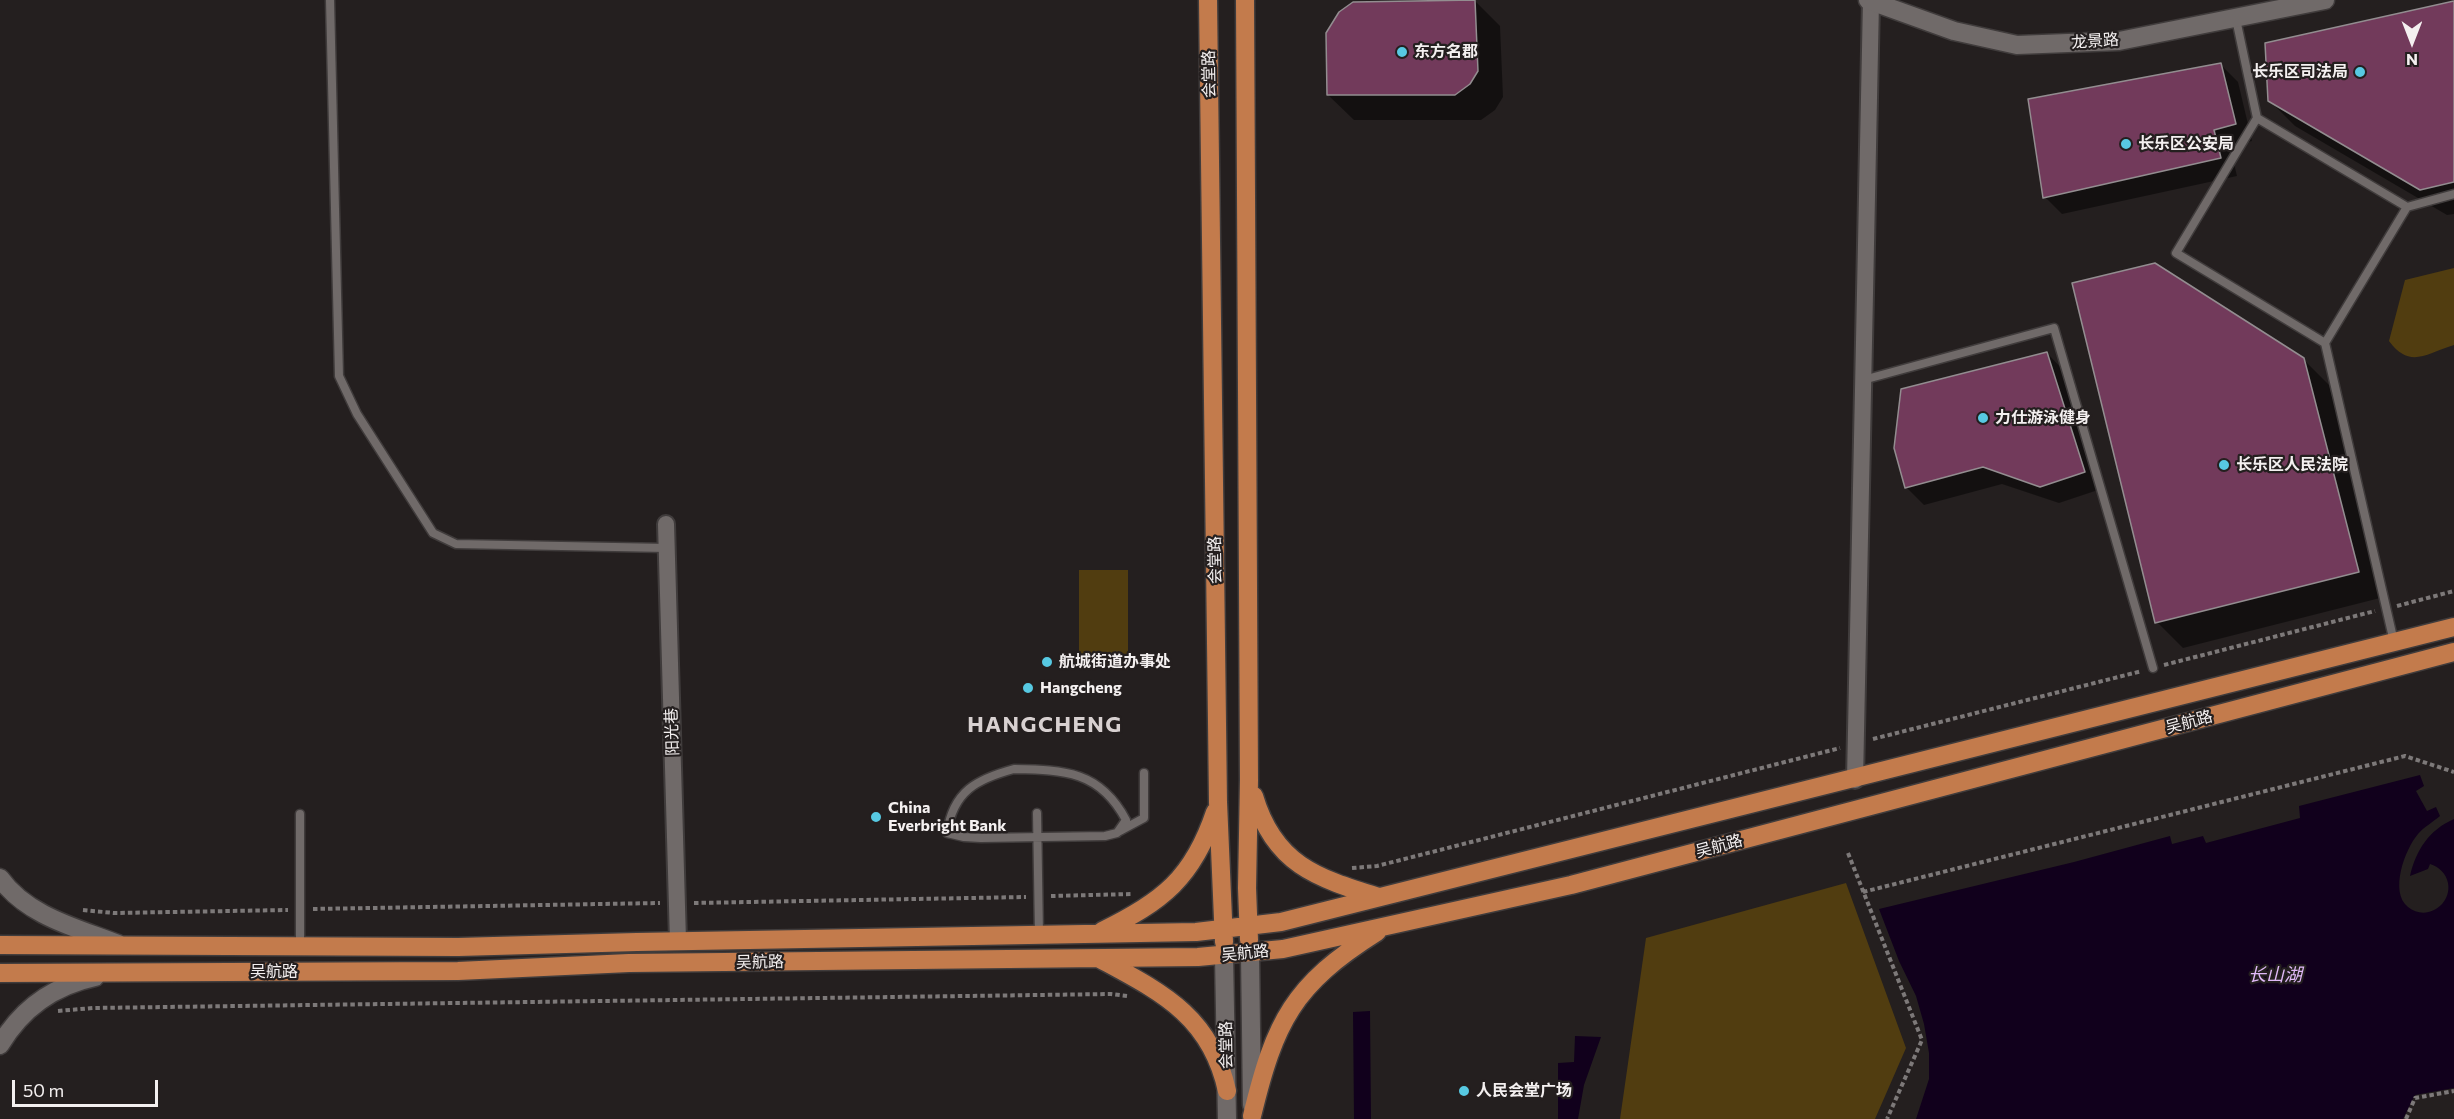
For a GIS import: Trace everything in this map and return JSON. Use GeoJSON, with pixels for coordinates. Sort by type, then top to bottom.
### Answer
{"type":"FeatureCollection","features":[{"type":"Feature","properties":{"kind":"main road","name":"会堂路"},"geometry":{"type":"LineString","coordinates":[[1208,0],[1218,802],[1224,930],[1227,1119]]}},
{"type":"Feature","properties":{"kind":"main road","name":"会堂路"},"geometry":{"type":"LineString","coordinates":[[1245,0],[1250,780],[1247,888],[1252,1118]]}},
{"type":"Feature","properties":{"kind":"main road","name":"龙景路"},"geometry":{"type":"LineString","coordinates":[[1869,0],[1954,31],[2017,45],[2119,41],[2325,0]]}},
{"type":"Feature","properties":{"kind":"main road","name":"吴航路"},"geometry":{"type":"LineString","coordinates":[[0,945],[458,947],[678,941],[1096,935],[1249,928],[1381,898],[1855,780],[2454,627]]}},
{"type":"Feature","properties":{"kind":"main road","name":"吴航路"},"geometry":{"type":"LineString","coordinates":[[0,974],[458,971],[629,963],[1250,954],[1283,949],[1571,885],[2454,652]]}},
{"type":"Feature","properties":{"kind":"main road"},"geometry":{"type":"LineString","coordinates":[[1250,780],[1260,815],[1269,834],[1284,851],[1297,862],[1324,878],[1381,898]]}},
{"type":"Feature","properties":{"kind":"main road"},"geometry":{"type":"LineString","coordinates":[[1096,935],[1142,910],[1182,878],[1210,827],[1218,802]]}},
{"type":"Feature","properties":{"kind":"main road"},"geometry":{"type":"LineString","coordinates":[[0,878],[15,894],[51,918],[118,944]]}},
{"type":"Feature","properties":{"kind":"main road"},"geometry":{"type":"LineString","coordinates":[[1252,1118],[1273,1042],[1290,1009],[1310,982],[1386,926]]}},
{"type":"Feature","properties":{"kind":"main road"},"geometry":{"type":"LineString","coordinates":[[1098,958],[1157,990],[1184,1012],[1216,1053],[1227,1091]]}},
{"type":"Feature","properties":{"kind":"main road"},"geometry":{"type":"LineString","coordinates":[[0,1045],[29,1010],[53,990],[73,981],[115,973]]}},
{"type":"Feature","properties":{"kind":"street"},"geometry":{"type":"LineString","coordinates":[[1855,780],[1869,0]]}},
{"type":"Feature","properties":{"kind":"street","name":"阳光巷"},"geometry":{"type":"LineString","coordinates":[[666,524],[678,941]]}},
{"type":"Feature","properties":{"kind":"lane"},"geometry":{"type":"LineString","coordinates":[[330,0],[339,376],[357,414],[434,533],[456,544],[667,548]]}},
{"type":"Feature","properties":{"kind":"lane"},"geometry":{"type":"LineString","coordinates":[[2236,19],[2257,118],[2175,254],[2325,343]]}},
{"type":"Feature","properties":{"kind":"lane"},"geometry":{"type":"LineString","coordinates":[[2257,118],[2407,207]]}},
{"type":"Feature","properties":{"kind":"lane"},"geometry":{"type":"LineString","coordinates":[[2394,643],[2325,343],[2407,207],[2454,194]]}},
{"type":"Feature","properties":{"kind":"lane"},"geometry":{"type":"LineString","coordinates":[[1863,380],[2054,328],[2153,668]]}},
{"type":"Feature","properties":{"kind":"lane"},"geometry":{"type":"LineString","coordinates":[[1117,833],[1126,820],[1118,805],[1095,782],[1063,771],[1014,769],[977,782],[964,792],[952,808],[946,833],[981,838],[1105,836],[1117,833],[1144,818],[1144,773]]}},
{"type":"Feature","properties":{"kind":"lane"},"geometry":{"type":"LineString","coordinates":[[1037,813],[1039,936]]}},
{"type":"Feature","properties":{"kind":"lane"},"geometry":{"type":"LineString","coordinates":[[300,814],[300,946]]}},
{"type":"Feature","properties":{"kind":"path"},"geometry":{"type":"LineString","coordinates":[[1348,868],[1377,866],[2454,591]]}},
{"type":"Feature","properties":{"kind":"path"},"geometry":{"type":"LineString","coordinates":[[1863,892],[2405,756],[2454,772]]}},
{"type":"Feature","properties":{"kind":"path"},"geometry":{"type":"LineString","coordinates":[[1848,853],[1922,1040],[1887,1119]]}},
{"type":"Feature","properties":{"kind":"path"},"geometry":{"type":"LineString","coordinates":[[82,910],[114,913],[1134,894]]}},
{"type":"Feature","properties":{"kind":"path"},"geometry":{"type":"LineString","coordinates":[[54,1011],[93,1008],[1111,994],[1130,996]]}},
{"type":"Feature","properties":{"kind":"path"},"geometry":{"type":"LineString","coordinates":[[2406,1119],[2415,1098],[2454,1091]]}},
{"type":"Feature","properties":{"kind":"shaded area"},"geometry":{"type":"Polygon","coordinates":[[[2454,268],[2454,345],[2418,357],[2404,355],[2389,341],[2405,280],[2454,268]]]}},
{"type":"Feature","properties":{"kind":"shaded area"},"geometry":{"type":"Polygon","coordinates":[[[1079,570],[1128,570],[1128,666],[1079,666],[1079,570]]]}},
{"type":"Feature","properties":{"kind":"shaded area"},"geometry":{"type":"Polygon","coordinates":[[[1846,883],[1906,1048],[1875,1119],[1620,1119],[1646,938],[1846,883]]]}},
{"type":"Feature","properties":{"kind":"water","name":"长山湖"},"geometry":{"type":"Polygon","coordinates":[[[2420,775],[2424,786],[2416,791],[2427,811],[2436,807],[2440,816],[2420,831],[2408,850],[2401,870],[2400,891],[2402,900],[2415,911],[2430,912],[2442,904],[2448,891],[2448,883],[2442,871],[2430,864],[2428,869],[2410,876],[2425,842],[2437,829],[2454,819],[2454,1088],[2415,1095],[2403,1119],[1916,1119],[1929,1079],[1929,1053],[1924,1024],[1916,996],[1899,961],[1879,909],[2074,862],[2170,836],[2172,844],[2203,836],[2206,843],[2300,818],[2299,806],[2420,775]]]}},
{"type":"Feature","properties":{"kind":"water"},"geometry":{"type":"Polygon","coordinates":[[[1370,1011],[1371,1119],[1354,1119],[1353,1012],[1370,1011]]]}},
{"type":"Feature","properties":{"kind":"water"},"geometry":{"type":"Polygon","coordinates":[[[1575,1036],[1601,1037],[1584,1085],[1578,1119],[1558,1119],[1558,1063],[1574,1062],[1575,1036]]]}},
{"type":"Feature","properties":{"kind":"building","name":"东方名郡"},"geometry":{"type":"Polygon","coordinates":[[[1475,0],[1478,71],[1470,84],[1455,95],[1327,95],[1326,33],[1339,12],[1353,2],[1475,0]]]}},
{"type":"Feature","properties":{"kind":"building","name":"长乐区司法局"},"geometry":{"type":"Polygon","coordinates":[[[2454,1],[2454,182],[2420,190],[2268,101],[2265,43],[2454,1]]]}},
{"type":"Feature","properties":{"kind":"building","name":"长乐区公安局"},"geometry":{"type":"Polygon","coordinates":[[[2221,63],[2236,124],[2214,130],[2221,158],[2043,198],[2028,99],[2221,63]]]}},
{"type":"Feature","properties":{"kind":"building","name":"长乐区人民法院"},"geometry":{"type":"Polygon","coordinates":[[[2155,263],[2304,358],[2359,572],[2155,623],[2072,283],[2155,263]]]}},
{"type":"Feature","properties":{"kind":"building","name":"力仕游泳健身"},"geometry":{"type":"Polygon","coordinates":[[[2047,352],[2085,472],[2040,487],[1983,467],[1905,488],[1894,448],[1901,389],[2047,352]]]}},
{"type":"Feature","properties":{"kind":"place","name":"东方名郡"},"geometry":{"type":"Point","coordinates":[1402,52]}},
{"type":"Feature","properties":{"kind":"place","name":"长乐区司法局"},"geometry":{"type":"Point","coordinates":[2360,72]}},
{"type":"Feature","properties":{"kind":"place","name":"长乐区公安局"},"geometry":{"type":"Point","coordinates":[2126,144]}},
{"type":"Feature","properties":{"kind":"place","name":"力仕游泳健身"},"geometry":{"type":"Point","coordinates":[1983,418]}},
{"type":"Feature","properties":{"kind":"place","name":"长乐区人民法院"},"geometry":{"type":"Point","coordinates":[2224,465]}},
{"type":"Feature","properties":{"kind":"place","name":"航城街道办事处"},"geometry":{"type":"Point","coordinates":[1047,662]}},
{"type":"Feature","properties":{"kind":"place","name":"Hangcheng"},"geometry":{"type":"Point","coordinates":[1028,688]}},
{"type":"Feature","properties":{"kind":"place","name":"China Everbright Bank"},"geometry":{"type":"Point","coordinates":[876,817]}},
{"type":"Feature","properties":{"kind":"place","name":"人民会堂广场"},"geometry":{"type":"Point","coordinates":[1464,1091]}},
{"type":"Feature","properties":{"kind":"district","name":"HANGCHENG"},"geometry":{"type":"Point","coordinates":[1045,725]}}]}
